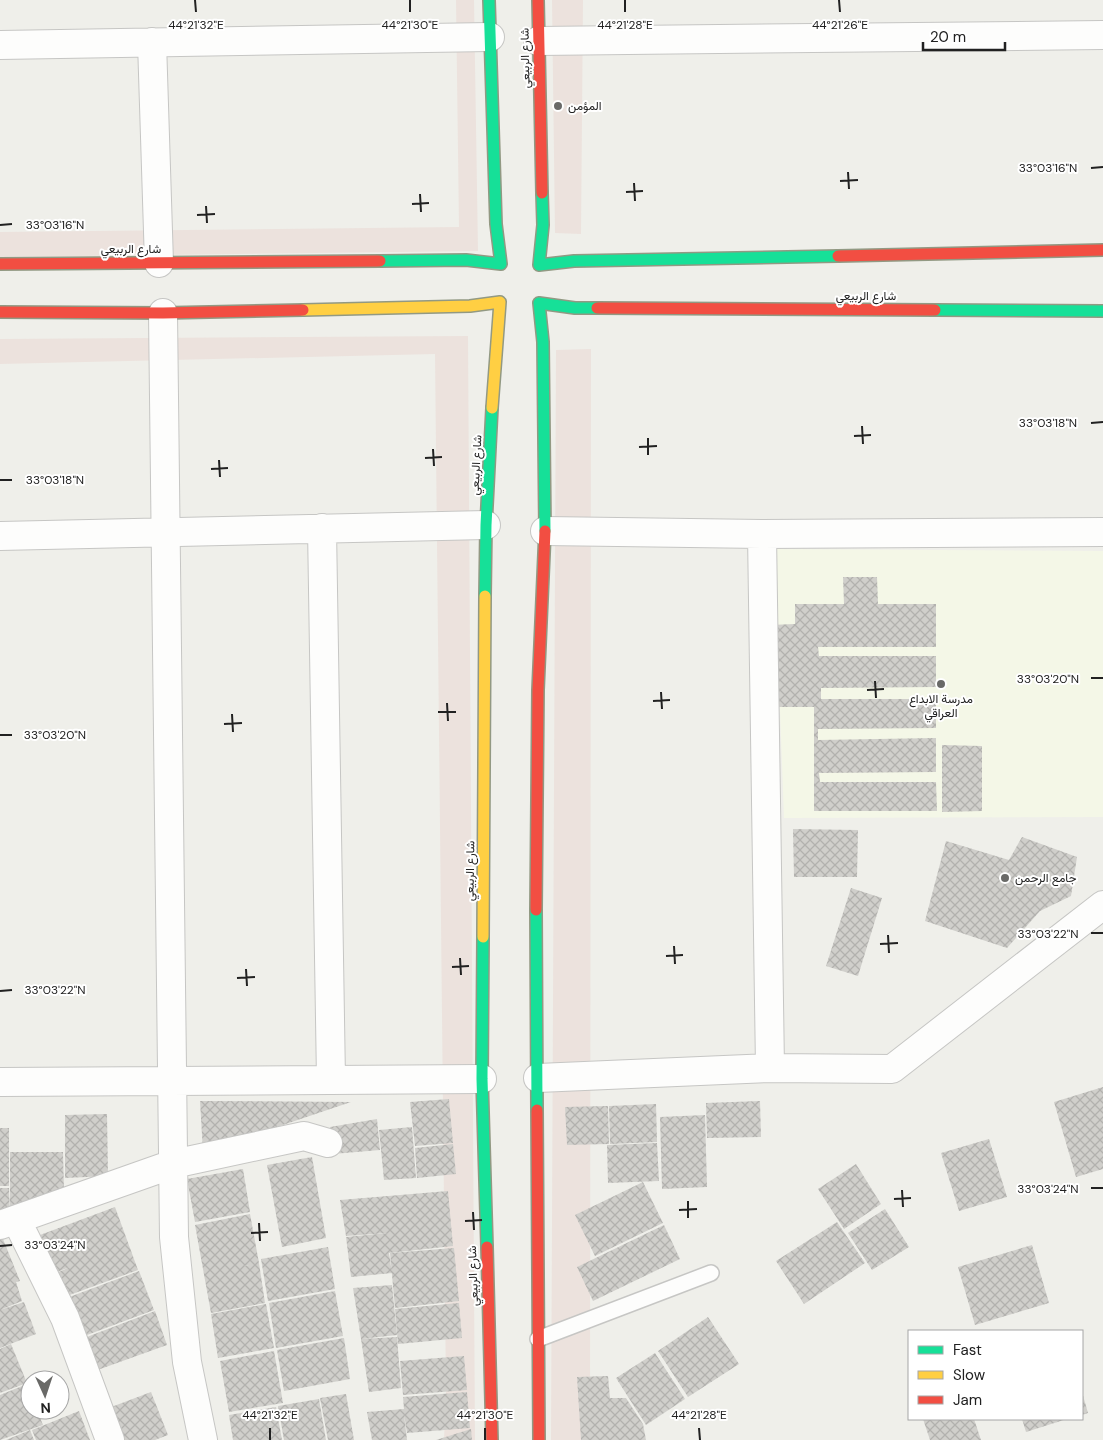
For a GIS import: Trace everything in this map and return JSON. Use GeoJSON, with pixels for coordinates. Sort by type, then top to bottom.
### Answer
{"type":"FeatureCollection","features":[{"type":"Feature","properties":{"kind":"street"},"geometry":{"type":"LineString","coordinates":[[470,306],[479,302],[501,264],[496,224],[489,0]]}},
{"type":"Feature","properties":{"kind":"street","name":"شارع الربيعي"},"geometry":{"type":"LineString","coordinates":[[538,0],[543,224],[539,265]]}},
{"type":"Feature","properties":{"kind":"street"},"geometry":{"type":"LineString","coordinates":[[538,41],[1103,35]]}},
{"type":"Feature","properties":{"kind":"street"},"geometry":{"type":"LineString","coordinates":[[0,45],[490,37]]}},
{"type":"Feature","properties":{"kind":"street"},"geometry":{"type":"LineString","coordinates":[[152,42],[160,262]]}},
{"type":"Feature","properties":{"kind":"street"},"geometry":{"type":"LineString","coordinates":[[496,224],[500,234],[510,244]]}},
{"type":"Feature","properties":{"kind":"street"},"geometry":{"type":"LineString","coordinates":[[466,260],[485,249],[496,224]]}},
{"type":"Feature","properties":{"kind":"street"},"geometry":{"type":"LineString","coordinates":[[531,243],[536,238],[543,224]]}},
{"type":"Feature","properties":{"kind":"street"},"geometry":{"type":"LineString","coordinates":[[543,224],[556,250],[574,260]]}},
{"type":"Feature","properties":{"kind":"street"},"geometry":{"type":"LineString","coordinates":[[501,264],[520,257],[539,265],[574,260],[1103,250]]}},
{"type":"Feature","properties":{"kind":"street"},"geometry":{"type":"LineString","coordinates":[[466,260],[476,265],[490,283],[500,302],[539,331],[543,342]]}},
{"type":"Feature","properties":{"kind":"street","name":"شارع الربيعي"},"geometry":{"type":"LineString","coordinates":[[0,264],[466,260],[501,264]]}},
{"type":"Feature","properties":{"kind":"street"},"geometry":{"type":"LineString","coordinates":[[496,342],[502,330],[539,303],[562,266],[574,260]]}},
{"type":"Feature","properties":{"kind":"street"},"geometry":{"type":"LineString","coordinates":[[539,265],[562,303],[575,308]]}},
{"type":"Feature","properties":{"kind":"street"},"geometry":{"type":"LineString","coordinates":[[0,312],[162,313],[470,306],[500,302]]}},
{"type":"Feature","properties":{"kind":"street","name":"شارع الربيعي"},"geometry":{"type":"LineString","coordinates":[[492,1440],[482,1079],[486,525],[500,302]]}},
{"type":"Feature","properties":{"kind":"street"},"geometry":{"type":"LineString","coordinates":[[539,303],[543,342],[545,531],[538,690],[539,1440]]}},
{"type":"Feature","properties":{"kind":"street","name":"شارع الربيعي"},"geometry":{"type":"LineString","coordinates":[[539,303],[575,308],[1103,311]]}},
{"type":"Feature","properties":{"kind":"street"},"geometry":{"type":"LineString","coordinates":[[470,306],[486,321],[496,342]]}},
{"type":"Feature","properties":{"kind":"street"},"geometry":{"type":"LineString","coordinates":[[560,318],[575,308]]}},
{"type":"Feature","properties":{"kind":"street"},"geometry":{"type":"LineString","coordinates":[[162,313],[174,1237],[187,1362],[203,1440]]}},
{"type":"Feature","properties":{"kind":"street"},"geometry":{"type":"LineString","coordinates":[[543,342],[552,327]]}},
{"type":"Feature","properties":{"kind":"street"},"geometry":{"type":"LineString","coordinates":[[0,536],[486,525]]}},
{"type":"Feature","properties":{"kind":"street"},"geometry":{"type":"LineString","coordinates":[[322,528],[331,1080]]}},
{"type":"Feature","properties":{"kind":"street"},"geometry":{"type":"LineString","coordinates":[[545,531],[762,534],[1103,532]]}},
{"type":"Feature","properties":{"kind":"street"},"geometry":{"type":"LineString","coordinates":[[762,534],[770,1068]]}},
{"type":"Feature","properties":{"kind":"street"},"geometry":{"type":"LineString","coordinates":[[538,1078],[770,1068],[892,1069],[1103,905]]}},
{"type":"Feature","properties":{"kind":"street"},"geometry":{"type":"LineString","coordinates":[[0,1082],[482,1079]]}},
{"type":"Feature","properties":{"kind":"street"},"geometry":{"type":"LineString","coordinates":[[110,1440],[65,1318],[8,1223],[174,1164],[304,1136],[328,1143]]}},
{"type":"Feature","properties":{"kind":"lane"},"geometry":{"type":"LineString","coordinates":[[538,1339],[711,1273]]}},
{"type":"Feature","properties":{"kind":"shaded area"},"geometry":{"type":"Polygon","coordinates":[[[456,0],[474,0],[478,251],[0,257],[0,232],[459,227],[456,0]]]}},
{"type":"Feature","properties":{"kind":"shaded area"},"geometry":{"type":"Polygon","coordinates":[[[552,0],[583,0],[581,234],[555,233],[552,0]]]}},
{"type":"Feature","properties":{"kind":"shaded area"},"geometry":{"type":"Polygon","coordinates":[[[468,336],[475,1440],[444,1440],[446,1392],[435,354],[0,364],[0,339],[468,336]]]}},
{"type":"Feature","properties":{"kind":"shaded area"},"geometry":{"type":"Polygon","coordinates":[[[591,349],[590,1440],[551,1440],[556,350],[591,349]]]}},
{"type":"Feature","properties":{"kind":"shaded area","name":"مدرسة الابداع العراقي"},"geometry":{"type":"Polygon","coordinates":[[[774,549],[1103,551],[1103,817],[784,818],[774,549]]]}},
{"type":"Feature","properties":{"kind":"building"},"geometry":{"type":"Polygon","coordinates":[[[843,577],[877,577],[878,604],[936,604],[936,647],[818,647],[819,656],[936,656],[936,687],[821,688],[821,699],[936,699],[936,728],[818,729],[818,740],[936,738],[936,772],[819,773],[820,782],[936,782],[937,811],[814,811],[814,707],[770,707],[770,625],[795,624],[795,604],[844,604],[843,577]]]}},
{"type":"Feature","properties":{"kind":"building"},"geometry":{"type":"Polygon","coordinates":[[[942,745],[982,746],[982,811],[942,812],[942,745]]]}},
{"type":"Feature","properties":{"kind":"building"},"geometry":{"type":"Polygon","coordinates":[[[793,829],[858,830],[857,877],[794,877],[793,829]]]}},
{"type":"Feature","properties":{"kind":"building","name":"جامع الرحمن"},"geometry":{"type":"Polygon","coordinates":[[[1022,837],[1077,857],[1071,896],[1040,911],[1007,948],[925,921],[946,841],[1009,860],[1022,837]]]}},
{"type":"Feature","properties":{"kind":"building"},"geometry":{"type":"Polygon","coordinates":[[[851,888],[882,898],[858,976],[826,966],[851,888]]]}},
{"type":"Feature","properties":{"kind":"building"},"geometry":{"type":"Polygon","coordinates":[[[1103,1087],[1103,1169],[1076,1177],[1054,1102],[1103,1087]]]}},
{"type":"Feature","properties":{"kind":"building"},"geometry":{"type":"Polygon","coordinates":[[[449,1099],[453,1143],[415,1146],[410,1102],[449,1099]]]}},
{"type":"Feature","properties":{"kind":"building"},"geometry":{"type":"Polygon","coordinates":[[[200,1101],[351,1102],[203,1152],[200,1101]]]}},
{"type":"Feature","properties":{"kind":"building"},"geometry":{"type":"Polygon","coordinates":[[[760,1101],[761,1137],[707,1138],[706,1103],[760,1101]]]}},
{"type":"Feature","properties":{"kind":"building"},"geometry":{"type":"Polygon","coordinates":[[[656,1104],[657,1142],[610,1144],[609,1106],[656,1104]]]}},
{"type":"Feature","properties":{"kind":"building"},"geometry":{"type":"Polygon","coordinates":[[[608,1106],[609,1144],[567,1145],[565,1107],[608,1106]]]}},
{"type":"Feature","properties":{"kind":"building"},"geometry":{"type":"Polygon","coordinates":[[[107,1114],[108,1176],[65,1178],[65,1115],[107,1114]]]}},
{"type":"Feature","properties":{"kind":"building"},"geometry":{"type":"Polygon","coordinates":[[[705,1115],[707,1187],[662,1189],[660,1117],[705,1115]]]}},
{"type":"Feature","properties":{"kind":"building"},"geometry":{"type":"Polygon","coordinates":[[[377,1119],[380,1150],[333,1154],[330,1127],[377,1119]]]}},
{"type":"Feature","properties":{"kind":"building"},"geometry":{"type":"Polygon","coordinates":[[[412,1127],[416,1178],[384,1180],[379,1130],[412,1127]]]}},
{"type":"Feature","properties":{"kind":"building"},"geometry":{"type":"Polygon","coordinates":[[[0,1128],[9,1128],[9,1186],[0,1186],[0,1128]]]}},
{"type":"Feature","properties":{"kind":"building"},"geometry":{"type":"Polygon","coordinates":[[[989,1139],[1007,1197],[959,1211],[941,1153],[989,1139]]]}},
{"type":"Feature","properties":{"kind":"building"},"geometry":{"type":"Polygon","coordinates":[[[657,1143],[659,1181],[608,1183],[607,1145],[657,1143]]]}},
{"type":"Feature","properties":{"kind":"building"},"geometry":{"type":"Polygon","coordinates":[[[453,1144],[456,1174],[417,1178],[415,1148],[453,1144]]]}},
{"type":"Feature","properties":{"kind":"building"},"geometry":{"type":"Polygon","coordinates":[[[10,1152],[63,1152],[64,1191],[10,1209],[10,1152]]]}},
{"type":"Feature","properties":{"kind":"building"},"geometry":{"type":"Polygon","coordinates":[[[312,1157],[326,1238],[282,1247],[267,1165],[312,1157]]]}},
{"type":"Feature","properties":{"kind":"building"},"geometry":{"type":"Polygon","coordinates":[[[856,1164],[881,1204],[844,1229],[818,1189],[856,1164]]]}},
{"type":"Feature","properties":{"kind":"building"},"geometry":{"type":"Polygon","coordinates":[[[243,1169],[250,1212],[195,1222],[187,1179],[243,1169]]]}},
{"type":"Feature","properties":{"kind":"building"},"geometry":{"type":"Polygon","coordinates":[[[643,1182],[663,1223],[595,1256],[575,1215],[643,1182]]]}},
{"type":"Feature","properties":{"kind":"building"},"geometry":{"type":"Polygon","coordinates":[[[0,1188],[9,1188],[10,1215],[0,1220],[0,1188]]]}},
{"type":"Feature","properties":{"kind":"building"},"geometry":{"type":"Polygon","coordinates":[[[448,1191],[453,1246],[389,1253],[392,1273],[351,1277],[346,1237],[388,1233],[346,1236],[340,1200],[448,1191]]]}},
{"type":"Feature","properties":{"kind":"building"},"geometry":{"type":"Polygon","coordinates":[[[115,1207],[138,1270],[64,1297],[54,1274],[70,1267],[54,1273],[40,1235],[115,1207]]]}},
{"type":"Feature","properties":{"kind":"building"},"geometry":{"type":"Polygon","coordinates":[[[885,1209],[909,1247],[872,1270],[848,1233],[885,1209]]]}},
{"type":"Feature","properties":{"kind":"building"},"geometry":{"type":"Polygon","coordinates":[[[250,1214],[265,1303],[211,1313],[195,1225],[250,1214]]]}},
{"type":"Feature","properties":{"kind":"building"},"geometry":{"type":"Polygon","coordinates":[[[837,1222],[865,1263],[804,1304],[776,1261],[837,1222]]]}},
{"type":"Feature","properties":{"kind":"building"},"geometry":{"type":"Polygon","coordinates":[[[664,1225],[680,1259],[593,1301],[577,1267],[664,1225]]]}},
{"type":"Feature","properties":{"kind":"building"},"geometry":{"type":"Polygon","coordinates":[[[3,1239],[20,1281],[16,1282],[22,1301],[0,1310],[0,1240],[3,1239]]]}},
{"type":"Feature","properties":{"kind":"building"},"geometry":{"type":"Polygon","coordinates":[[[1032,1245],[1049,1303],[975,1325],[958,1267],[1032,1245]]]}},
{"type":"Feature","properties":{"kind":"building"},"geometry":{"type":"Polygon","coordinates":[[[328,1247],[335,1289],[268,1301],[261,1259],[328,1247]]]}},
{"type":"Feature","properties":{"kind":"building"},"geometry":{"type":"Polygon","coordinates":[[[454,1248],[459,1301],[395,1308],[390,1253],[454,1248]]]}},
{"type":"Feature","properties":{"kind":"building"},"geometry":{"type":"Polygon","coordinates":[[[139,1271],[154,1310],[79,1338],[64,1299],[139,1271]]]}},
{"type":"Feature","properties":{"kind":"building"},"geometry":{"type":"Polygon","coordinates":[[[392,1285],[397,1335],[361,1339],[353,1288],[392,1285]]]}},
{"type":"Feature","properties":{"kind":"building"},"geometry":{"type":"Polygon","coordinates":[[[335,1291],[343,1336],[276,1348],[269,1303],[335,1291]]]}},
{"type":"Feature","properties":{"kind":"building"},"geometry":{"type":"Polygon","coordinates":[[[24,1302],[36,1334],[0,1348],[0,1310],[24,1302]]]}},
{"type":"Feature","properties":{"kind":"building"},"geometry":{"type":"Polygon","coordinates":[[[459,1303],[462,1338],[398,1344],[395,1309],[459,1303]]]}},
{"type":"Feature","properties":{"kind":"building"},"geometry":{"type":"Polygon","coordinates":[[[266,1304],[274,1348],[218,1358],[211,1314],[266,1304]]]}},
{"type":"Feature","properties":{"kind":"building"},"geometry":{"type":"Polygon","coordinates":[[[155,1311],[167,1345],[92,1372],[79,1340],[155,1311]]]}},
{"type":"Feature","properties":{"kind":"building"},"geometry":{"type":"Polygon","coordinates":[[[708,1317],[739,1364],[688,1397],[658,1351],[708,1317]]]}},
{"type":"Feature","properties":{"kind":"building"},"geometry":{"type":"Polygon","coordinates":[[[397,1337],[401,1388],[369,1392],[361,1339],[397,1337]]]}},
{"type":"Feature","properties":{"kind":"building"},"geometry":{"type":"Polygon","coordinates":[[[344,1338],[350,1379],[284,1391],[277,1350],[344,1338]]]}},
{"type":"Feature","properties":{"kind":"building"},"geometry":{"type":"Polygon","coordinates":[[[11,1344],[22,1370],[20,1370],[20,1386],[0,1393],[0,1349],[11,1344]]]}},
{"type":"Feature","properties":{"kind":"building"},"geometry":{"type":"Polygon","coordinates":[[[274,1351],[283,1403],[229,1412],[220,1361],[274,1351]]]}},
{"type":"Feature","properties":{"kind":"building"},"geometry":{"type":"Polygon","coordinates":[[[655,1353],[685,1399],[646,1425],[616,1378],[655,1353]]]}},
{"type":"Feature","properties":{"kind":"building"},"geometry":{"type":"Polygon","coordinates":[[[464,1356],[467,1390],[403,1395],[400,1361],[464,1356]]]}},
{"type":"Feature","properties":{"kind":"building"},"geometry":{"type":"Polygon","coordinates":[[[608,1376],[610,1398],[626,1398],[643,1424],[646,1440],[581,1440],[577,1377],[608,1376]]]}},
{"type":"Feature","properties":{"kind":"building"},"geometry":{"type":"Polygon","coordinates":[[[20,1387],[20,1420],[41,1420],[43,1425],[0,1440],[0,1395],[20,1387]]]}},
{"type":"Feature","properties":{"kind":"building"},"geometry":{"type":"Polygon","coordinates":[[[151,1392],[168,1435],[155,1440],[118,1440],[106,1409],[151,1392]]]}},
{"type":"Feature","properties":{"kind":"building"},"geometry":{"type":"Polygon","coordinates":[[[467,1392],[470,1428],[407,1433],[404,1414],[407,1440],[372,1440],[367,1412],[404,1409],[403,1397],[467,1392]]]}},
{"type":"Feature","properties":{"kind":"building"},"geometry":{"type":"Polygon","coordinates":[[[346,1394],[354,1440],[328,1440],[320,1398],[346,1394]]]}},
{"type":"Feature","properties":{"kind":"building"},"geometry":{"type":"Polygon","coordinates":[[[1083,1396],[1088,1413],[1083,1415],[1083,1396]]]}},
{"type":"Feature","properties":{"kind":"building"},"geometry":{"type":"Polygon","coordinates":[[[319,1399],[326,1440],[284,1440],[278,1406],[319,1399]]]}},
{"type":"Feature","properties":{"kind":"building"},"geometry":{"type":"Polygon","coordinates":[[[276,1407],[282,1440],[233,1440],[229,1415],[276,1407]]]}},
{"type":"Feature","properties":{"kind":"building"},"geometry":{"type":"Polygon","coordinates":[[[79,1411],[90,1440],[36,1440],[32,1430],[57,1420],[70,1420],[70,1415],[79,1411]]]}},
{"type":"Feature","properties":{"kind":"building"},"geometry":{"type":"Polygon","coordinates":[[[923,1420],[974,1420],[981,1440],[930,1440],[923,1420]]]}},
{"type":"Feature","properties":{"kind":"building"},"geometry":{"type":"Polygon","coordinates":[[[1022,1420],[1064,1420],[1026,1432],[1022,1420]]]}},
{"type":"Feature","properties":{"kind":"building"},"geometry":{"type":"Polygon","coordinates":[[[471,1429],[472,1440],[436,1440],[471,1429]]]}},
{"type":"Feature","properties":{"kind":"building"},"geometry":{"type":"Polygon","coordinates":[[[30,1430],[34,1440],[6,1440],[30,1430]]]}},
{"type":"Feature","properties":{"kind":"traffic: fast"},"geometry":{"type":"LineString","coordinates":[[380,261],[466,260],[501,264],[496,224],[489,0]]}},
{"type":"Feature","properties":{"kind":"traffic: fast"},"geometry":{"type":"LineString","coordinates":[[542,193],[543,225],[539,265],[574,261],[838,256]]}},
{"type":"Feature","properties":{"kind":"traffic: fast"},"geometry":{"type":"LineString","coordinates":[[545,531],[543,342],[539,303],[575,308],[597,308]]}},
{"type":"Feature","properties":{"kind":"traffic: fast"},"geometry":{"type":"LineString","coordinates":[[935,310],[1103,311]]}},
{"type":"Feature","properties":{"kind":"traffic: fast"},"geometry":{"type":"LineString","coordinates":[[485,596],[486,525],[492,408]]}},
{"type":"Feature","properties":{"kind":"traffic: fast"},"geometry":{"type":"LineString","coordinates":[[536,910],[537,1110]]}},
{"type":"Feature","properties":{"kind":"traffic: fast"},"geometry":{"type":"LineString","coordinates":[[483,937],[482,1079],[487,1247]]}},
{"type":"Feature","properties":{"kind":"traffic: slow"},"geometry":{"type":"LineString","coordinates":[[303,310],[470,306],[500,302],[492,408]]}},
{"type":"Feature","properties":{"kind":"traffic: slow"},"geometry":{"type":"LineString","coordinates":[[483,937],[485,596]]}},
{"type":"Feature","properties":{"kind":"traffic: jam"},"geometry":{"type":"LineString","coordinates":[[538,0],[542,193]]}},
{"type":"Feature","properties":{"kind":"traffic: jam"},"geometry":{"type":"LineString","coordinates":[[838,256],[1103,250]]}},
{"type":"Feature","properties":{"kind":"traffic: jam"},"geometry":{"type":"LineString","coordinates":[[0,264],[380,261]]}},
{"type":"Feature","properties":{"kind":"traffic: jam"},"geometry":{"type":"LineString","coordinates":[[597,308],[935,310]]}},
{"type":"Feature","properties":{"kind":"traffic: jam"},"geometry":{"type":"LineString","coordinates":[[0,312],[163,313],[303,310]]}},
{"type":"Feature","properties":{"kind":"traffic: jam"},"geometry":{"type":"LineString","coordinates":[[536,910],[538,690],[545,531]]}},
{"type":"Feature","properties":{"kind":"traffic: jam"},"geometry":{"type":"LineString","coordinates":[[537,1110],[539,1440]]}},
{"type":"Feature","properties":{"kind":"traffic: jam"},"geometry":{"type":"LineString","coordinates":[[487,1247],[492,1440]]}},
{"type":"Feature","properties":{"kind":"place","name":"المؤمن"},"geometry":{"type":"Point","coordinates":[558,106]}},
{"type":"Feature","properties":{"kind":"place","name":"مدرسة الابداع العراقي"},"geometry":{"type":"Point","coordinates":[941,684]}},
{"type":"Feature","properties":{"kind":"place","name":"جامع الرحمن"},"geometry":{"type":"Point","coordinates":[1005,878]}}]}
